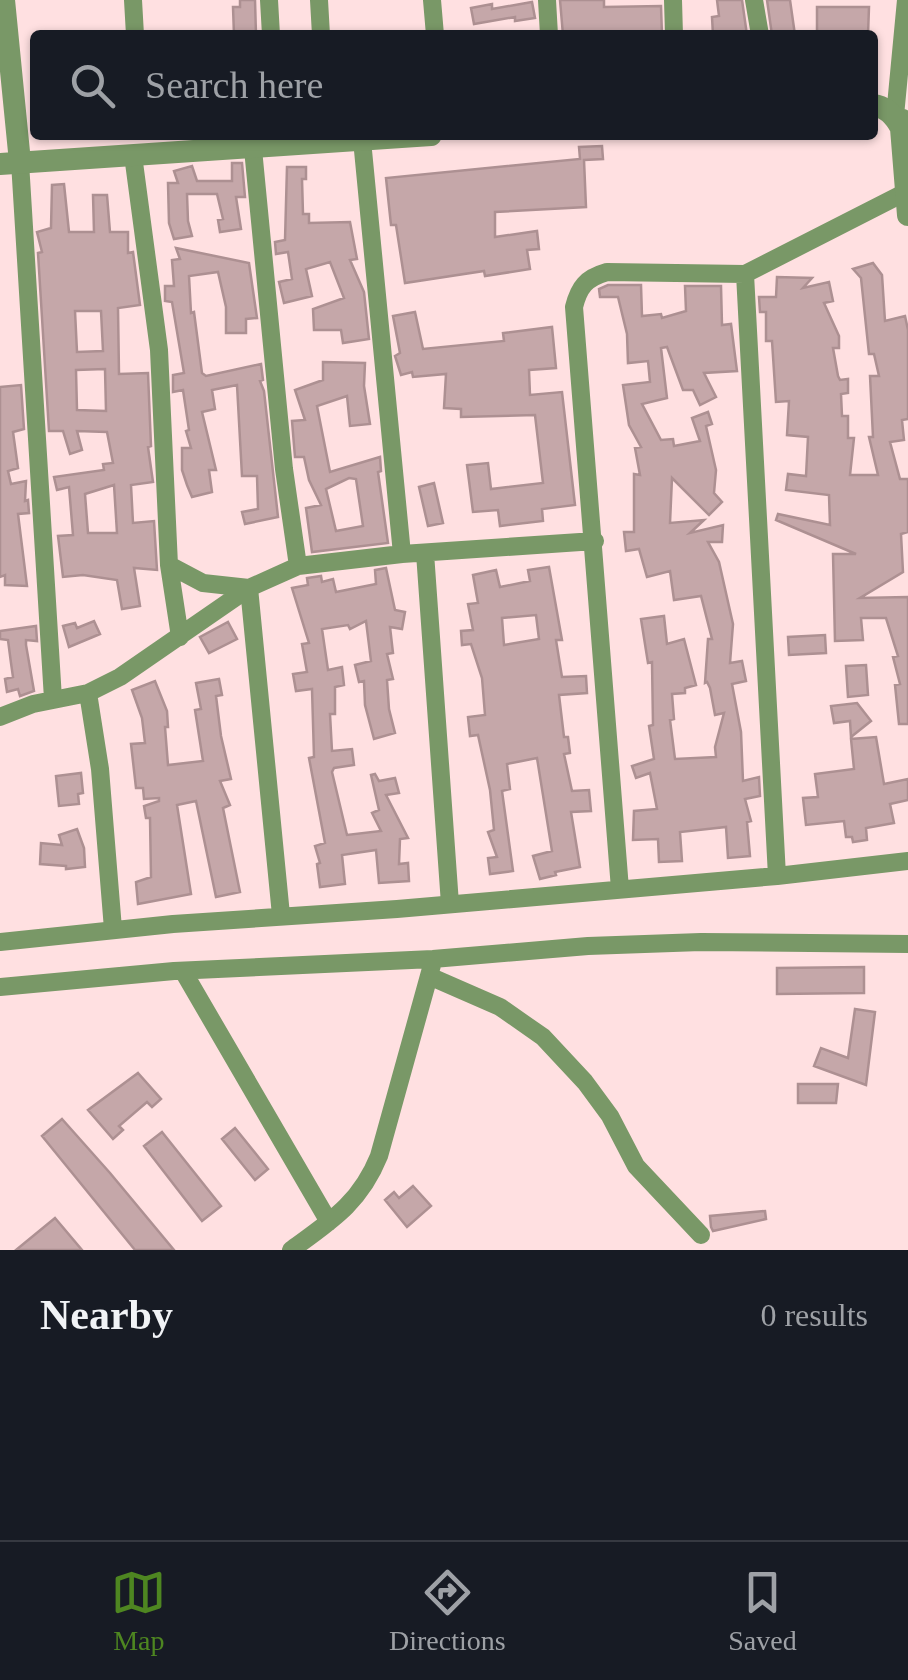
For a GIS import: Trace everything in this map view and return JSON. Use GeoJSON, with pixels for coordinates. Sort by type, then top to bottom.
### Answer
{"type":"FeatureCollection","features":[{"type":"Feature","properties":{"kind":"street"},"geometry":{"type":"LineString","coordinates":[[4,0],[10,163],[53,699]]}},
{"type":"Feature","properties":{"kind":"street"},"geometry":{"type":"LineString","coordinates":[[133,0],[135,30]]}},
{"type":"Feature","properties":{"kind":"street"},"geometry":{"type":"LineString","coordinates":[[269,0],[272,30]]}},
{"type":"Feature","properties":{"kind":"street"},"geometry":{"type":"LineString","coordinates":[[319,0],[321,30]]}},
{"type":"Feature","properties":{"kind":"street"},"geometry":{"type":"LineString","coordinates":[[432,0],[435,30]]}},
{"type":"Feature","properties":{"kind":"street"},"geometry":{"type":"LineString","coordinates":[[546,0],[549,30]]}},
{"type":"Feature","properties":{"kind":"street"},"geometry":{"type":"LineString","coordinates":[[674,0],[674,30]]}},
{"type":"Feature","properties":{"kind":"street"},"geometry":{"type":"LineString","coordinates":[[754,0],[759,30]]}},
{"type":"Feature","properties":{"kind":"street"},"geometry":{"type":"LineString","coordinates":[[620,889],[574,307],[578,290],[592,277],[606,272],[745,274],[907,203],[901,128],[906,0]]}},
{"type":"Feature","properties":{"kind":"street"},"geometry":{"type":"LineString","coordinates":[[878,106],[902,118]]}},
{"type":"Feature","properties":{"kind":"street"},"geometry":{"type":"LineString","coordinates":[[362,140],[402,554]]}},
{"type":"Feature","properties":{"kind":"street"},"geometry":{"type":"LineString","coordinates":[[10,163],[138,148],[253,149],[282,141]]}},
{"type":"Feature","properties":{"kind":"street"},"geometry":{"type":"LineString","coordinates":[[138,148],[159,350],[169,565],[180,638]]}},
{"type":"Feature","properties":{"kind":"street"},"geometry":{"type":"LineString","coordinates":[[253,149],[282,452],[298,566]]}},
{"type":"Feature","properties":{"kind":"street"},"geometry":{"type":"LineString","coordinates":[[745,274],[777,876]]}},
{"type":"Feature","properties":{"kind":"street"},"geometry":{"type":"LineString","coordinates":[[0,717],[53,699],[88,693],[138,667],[249,588],[298,566],[402,554],[595,541]]}},
{"type":"Feature","properties":{"kind":"street"},"geometry":{"type":"LineString","coordinates":[[425,554],[450,904]]}},
{"type":"Feature","properties":{"kind":"street"},"geometry":{"type":"LineString","coordinates":[[169,565],[203,583],[249,588]]}},
{"type":"Feature","properties":{"kind":"street"},"geometry":{"type":"LineString","coordinates":[[249,588],[281,916]]}},
{"type":"Feature","properties":{"kind":"street"},"geometry":{"type":"LineString","coordinates":[[88,693],[100,769],[113,929]]}},
{"type":"Feature","properties":{"kind":"street"},"geometry":{"type":"LineString","coordinates":[[0,942],[113,929],[450,904],[908,862]]}},
{"type":"Feature","properties":{"kind":"street"},"geometry":{"type":"LineString","coordinates":[[0,987],[182,971],[431,968],[588,946],[701,942],[908,944]]}},
{"type":"Feature","properties":{"kind":"street"},"geometry":{"type":"LineString","coordinates":[[291,1250],[356,1200],[374,1168],[431,968]]}},
{"type":"Feature","properties":{"kind":"street"},"geometry":{"type":"LineString","coordinates":[[431,968],[500,1007],[542,1037],[585,1082],[610,1116],[636,1166],[700,1235]]}},
{"type":"Feature","properties":{"kind":"street"},"geometry":{"type":"LineString","coordinates":[[182,971],[329,1222]]}},
{"type":"Feature","properties":{"kind":"building"},"geometry":{"type":"Polygon","coordinates":[[[240,0],[255,0],[256,30],[234,30],[233,7],[240,7],[240,0]]]}},
{"type":"Feature","properties":{"kind":"building"},"geometry":{"type":"Polygon","coordinates":[[[560,0],[604,0],[604,7],[661,6],[662,30],[563,30],[560,0]]]}},
{"type":"Feature","properties":{"kind":"building"},"geometry":{"type":"Polygon","coordinates":[[[717,0],[742,0],[746,30],[713,30],[712,17],[719,16],[717,0]]]}},
{"type":"Feature","properties":{"kind":"building"},"geometry":{"type":"Polygon","coordinates":[[[767,0],[790,0],[794,30],[771,30],[767,0]]]}},
{"type":"Feature","properties":{"kind":"building"},"geometry":{"type":"Polygon","coordinates":[[[532,2],[535,18],[474,24],[471,8],[492,4],[492,9],[532,2]]]}},
{"type":"Feature","properties":{"kind":"building"},"geometry":{"type":"Polygon","coordinates":[[[817,7],[869,7],[868,30],[817,30],[817,7]]]}},
{"type":"Feature","properties":{"kind":"building"},"geometry":{"type":"Polygon","coordinates":[[[602,146],[603,159],[584,160],[586,207],[495,212],[495,237],[537,231],[539,249],[527,250],[530,269],[485,276],[484,271],[405,283],[396,225],[391,225],[386,178],[580,159],[579,147],[602,146]]]}},
{"type":"Feature","properties":{"kind":"building"},"geometry":{"type":"Polygon","coordinates":[[[232,163],[242,163],[245,197],[236,197],[241,229],[220,232],[218,220],[223,219],[217,194],[187,194],[192,236],[174,239],[169,223],[168,183],[178,183],[174,171],[192,166],[197,181],[232,181],[232,163]]]}},
{"type":"Feature","properties":{"kind":"building"},"geometry":{"type":"Polygon","coordinates":[[[287,167],[306,167],[306,179],[302,179],[303,214],[309,214],[309,223],[350,222],[357,259],[350,260],[364,292],[369,339],[343,343],[341,330],[314,330],[313,309],[344,298],[330,262],[306,269],[312,296],[284,303],[279,282],[292,279],[288,252],[276,254],[275,242],[285,240],[287,167]]]}},
{"type":"Feature","properties":{"kind":"building"},"geometry":{"type":"Polygon","coordinates":[[[64,184],[69,232],[94,232],[93,195],[107,195],[110,232],[128,232],[128,253],[133,252],[140,305],[118,308],[119,374],[148,373],[148,447],[153,482],[131,485],[133,523],[154,521],[157,570],[134,568],[140,606],[122,609],[117,580],[83,575],[63,577],[58,536],[73,535],[69,487],[57,490],[54,477],[104,470],[103,464],[113,463],[107,432],[77,431],[82,450],[70,454],[63,431],[49,431],[38,253],[42,252],[37,232],[51,228],[52,185],[64,184]],[[75,311],[77,352],[103,351],[101,311],[75,311]],[[105,369],[76,370],[77,410],[106,411],[105,369]],[[114,485],[85,494],[88,533],[117,533],[114,485]]]}},
{"type":"Feature","properties":{"kind":"building"},"geometry":{"type":"Polygon","coordinates":[[[176,248],[249,263],[257,318],[246,319],[246,333],[226,333],[226,307],[218,272],[189,276],[191,313],[194,312],[202,373],[206,376],[261,364],[278,517],[245,524],[242,512],[258,509],[257,476],[242,476],[237,385],[212,390],[215,409],[202,412],[216,470],[209,470],[212,492],[192,497],[187,485],[182,448],[191,448],[183,390],[173,392],[173,375],[184,373],[172,302],[165,301],[165,286],[174,286],[172,260],[180,259],[176,248]]]}},
{"type":"Feature","properties":{"kind":"building"},"geometry":{"type":"Polygon","coordinates":[[[873,263],[882,275],[885,321],[905,316],[908,330],[908,419],[902,420],[904,440],[890,442],[900,479],[908,479],[908,532],[901,534],[903,572],[860,598],[908,597],[908,724],[899,724],[895,685],[900,684],[893,657],[898,656],[886,618],[861,618],[863,640],[835,641],[833,554],[856,554],[776,520],[778,514],[830,525],[829,495],[786,490],[788,474],[806,476],[808,437],[787,435],[789,401],[776,402],[772,341],[766,341],[766,312],[760,312],[759,297],[776,297],[777,277],[812,278],[803,288],[829,282],[833,301],[824,303],[839,336],[839,348],[833,348],[838,376],[840,380],[848,379],[848,393],[841,394],[842,416],[848,416],[848,438],[854,438],[850,475],[878,475],[869,437],[873,437],[870,376],[879,376],[874,354],[869,354],[861,278],[853,269],[873,263]]]}},
{"type":"Feature","properties":{"kind":"building"},"geometry":{"type":"Polygon","coordinates":[[[608,285],[641,285],[642,316],[661,314],[662,318],[686,311],[685,286],[721,286],[722,325],[731,324],[737,371],[704,373],[716,397],[700,405],[693,390],[683,390],[667,347],[661,348],[667,398],[642,404],[661,440],[673,439],[674,446],[700,441],[692,418],[708,412],[712,424],[706,426],[716,470],[714,493],[722,502],[709,515],[672,478],[670,523],[704,520],[690,533],[723,525],[722,542],[708,542],[719,562],[733,624],[730,663],[742,661],[746,681],[732,684],[741,732],[743,781],[759,777],[760,796],[745,799],[751,821],[747,822],[750,856],[728,858],[726,827],[680,832],[682,861],[659,862],[658,839],[633,840],[634,811],[657,809],[650,773],[636,778],[632,766],[654,759],[649,726],[653,725],[652,662],[648,663],[641,619],[664,616],[667,644],[684,639],[696,685],[685,688],[685,693],[672,694],[674,719],[670,720],[675,759],[716,757],[724,713],[715,715],[710,688],[705,683],[708,639],[712,639],[701,596],[674,600],[670,571],[647,577],[639,549],[626,551],[624,532],[634,532],[634,474],[640,475],[635,448],[641,447],[629,425],[623,385],[650,382],[648,361],[628,363],[627,334],[618,297],[600,297],[599,289],[608,285]]]}},
{"type":"Feature","properties":{"kind":"building"},"geometry":{"type":"Polygon","coordinates":[[[415,312],[423,349],[504,341],[503,333],[552,327],[556,368],[529,370],[530,395],[562,392],[575,505],[542,509],[543,521],[500,526],[498,510],[473,512],[467,465],[488,463],[491,489],[543,483],[535,415],[461,417],[461,409],[444,408],[446,374],[401,375],[395,356],[400,353],[393,316],[415,312]]]}},
{"type":"Feature","properties":{"kind":"building"},"geometry":{"type":"Polygon","coordinates":[[[323,362],[365,363],[370,424],[350,426],[347,396],[317,406],[330,472],[380,457],[378,472],[388,543],[312,552],[306,508],[321,505],[304,457],[295,457],[292,421],[305,420],[295,390],[323,380],[323,362]],[[349,478],[326,489],[336,531],[363,526],[356,479],[349,478]]]}},
{"type":"Feature","properties":{"kind":"building"},"geometry":{"type":"Polygon","coordinates":[[[21,385],[24,429],[13,432],[18,468],[8,471],[11,484],[26,481],[29,513],[18,514],[27,586],[5,585],[5,575],[0,577],[0,387],[21,385]]]}},
{"type":"Feature","properties":{"kind":"building"},"geometry":{"type":"Polygon","coordinates":[[[434,483],[443,523],[428,526],[419,487],[434,483]]]}},
{"type":"Feature","properties":{"kind":"building"},"geometry":{"type":"Polygon","coordinates":[[[549,567],[562,640],[556,640],[562,677],[586,676],[587,693],[559,695],[564,737],[568,737],[570,753],[564,754],[572,791],[589,790],[591,811],[571,812],[580,867],[540,879],[533,856],[552,851],[537,758],[507,764],[510,789],[502,791],[513,871],[490,874],[488,858],[497,857],[488,832],[494,830],[490,790],[478,735],[470,736],[468,717],[485,715],[482,678],[471,644],[462,645],[461,631],[473,630],[468,604],[478,603],[473,575],[496,570],[500,587],[530,581],[528,570],[549,567]],[[536,615],[502,618],[504,645],[539,639],[536,615]]]}},
{"type":"Feature","properties":{"kind":"building"},"geometry":{"type":"Polygon","coordinates":[[[386,568],[395,610],[405,612],[402,629],[390,627],[393,653],[387,654],[393,679],[387,680],[389,709],[395,733],[374,739],[365,705],[364,681],[359,682],[355,665],[371,661],[366,621],[350,629],[348,625],[322,629],[328,670],[342,667],[344,685],[335,687],[335,714],[330,714],[332,751],[352,749],[354,765],[334,768],[332,772],[347,835],[381,831],[372,813],[379,810],[371,775],[375,774],[379,781],[395,778],[399,793],[386,795],[408,838],[400,839],[399,864],[408,863],[409,881],[379,883],[376,850],[342,855],[345,884],[320,887],[315,846],[325,843],[309,758],[314,757],[312,689],[296,691],[293,674],[307,672],[302,644],[309,643],[292,588],[308,585],[307,578],[321,576],[322,582],[333,579],[336,592],[376,584],[375,570],[386,568]]]}},
{"type":"Feature","properties":{"kind":"building"},"geometry":{"type":"Polygon","coordinates":[[[94,621],[100,634],[69,647],[63,626],[75,623],[77,628],[94,621]]]}},
{"type":"Feature","properties":{"kind":"building"},"geometry":{"type":"Polygon","coordinates":[[[228,622],[237,639],[209,653],[200,637],[228,622]]]}},
{"type":"Feature","properties":{"kind":"building"},"geometry":{"type":"Polygon","coordinates":[[[36,626],[37,641],[26,640],[34,691],[20,696],[18,689],[7,692],[5,679],[13,677],[8,640],[0,639],[0,631],[36,626]]]}},
{"type":"Feature","properties":{"kind":"building"},"geometry":{"type":"Polygon","coordinates":[[[825,635],[826,653],[789,655],[788,637],[825,635]]]}},
{"type":"Feature","properties":{"kind":"building"},"geometry":{"type":"Polygon","coordinates":[[[866,665],[868,695],[848,697],[846,666],[866,665]]]}},
{"type":"Feature","properties":{"kind":"building"},"geometry":{"type":"Polygon","coordinates":[[[219,679],[222,695],[216,696],[231,779],[220,781],[230,805],[223,808],[240,892],[216,897],[196,801],[177,805],[191,894],[138,904],[136,882],[151,877],[150,818],[146,818],[144,806],[159,798],[144,799],[143,788],[136,788],[131,744],[145,743],[142,718],[132,690],[155,681],[167,711],[168,765],[203,761],[195,710],[201,709],[196,683],[219,679]]]}},
{"type":"Feature","properties":{"kind":"building"},"geometry":{"type":"Polygon","coordinates":[[[857,703],[871,721],[851,737],[850,721],[834,723],[831,706],[857,703]]]}},
{"type":"Feature","properties":{"kind":"building"},"geometry":{"type":"Polygon","coordinates":[[[876,737],[884,784],[908,779],[908,800],[890,804],[894,823],[866,828],[867,840],[853,842],[852,837],[846,837],[844,821],[806,825],[803,798],[818,797],[815,774],[854,769],[851,739],[876,737]]]}},
{"type":"Feature","properties":{"kind":"building"},"geometry":{"type":"Polygon","coordinates":[[[81,773],[83,793],[78,794],[79,804],[59,806],[56,776],[81,773]]]}},
{"type":"Feature","properties":{"kind":"building"},"geometry":{"type":"Polygon","coordinates":[[[77,829],[85,867],[66,869],[40,864],[41,843],[62,845],[59,835],[77,829]]]}},
{"type":"Feature","properties":{"kind":"building"},"geometry":{"type":"Polygon","coordinates":[[[864,967],[864,993],[777,994],[777,968],[864,967]]]}},
{"type":"Feature","properties":{"kind":"building"},"geometry":{"type":"Polygon","coordinates":[[[855,1009],[875,1012],[866,1085],[814,1066],[821,1048],[848,1058],[855,1009]]]}},
{"type":"Feature","properties":{"kind":"building"},"geometry":{"type":"Polygon","coordinates":[[[138,1073],[161,1099],[152,1107],[147,1102],[119,1126],[123,1130],[113,1139],[88,1110],[138,1073]]]}},
{"type":"Feature","properties":{"kind":"building"},"geometry":{"type":"Polygon","coordinates":[[[798,1084],[838,1084],[836,1103],[798,1103],[798,1084]]]}},
{"type":"Feature","properties":{"kind":"building"},"geometry":{"type":"Polygon","coordinates":[[[62,1119],[174,1250],[135,1250],[42,1136],[62,1119]]]}},
{"type":"Feature","properties":{"kind":"building"},"geometry":{"type":"Polygon","coordinates":[[[235,1128],[268,1169],[255,1180],[222,1139],[235,1128]]]}},
{"type":"Feature","properties":{"kind":"building"},"geometry":{"type":"Polygon","coordinates":[[[162,1132],[221,1206],[202,1221],[144,1146],[162,1132]]]}},
{"type":"Feature","properties":{"kind":"building"},"geometry":{"type":"Polygon","coordinates":[[[413,1186],[431,1206],[407,1227],[385,1200],[394,1192],[399,1198],[413,1186]]]}},
{"type":"Feature","properties":{"kind":"building"},"geometry":{"type":"Polygon","coordinates":[[[765,1211],[766,1219],[713,1231],[711,1227],[710,1216],[765,1211]]]}},
{"type":"Feature","properties":{"kind":"building"},"geometry":{"type":"Polygon","coordinates":[[[55,1218],[82,1250],[16,1250],[55,1218]]]}}]}
